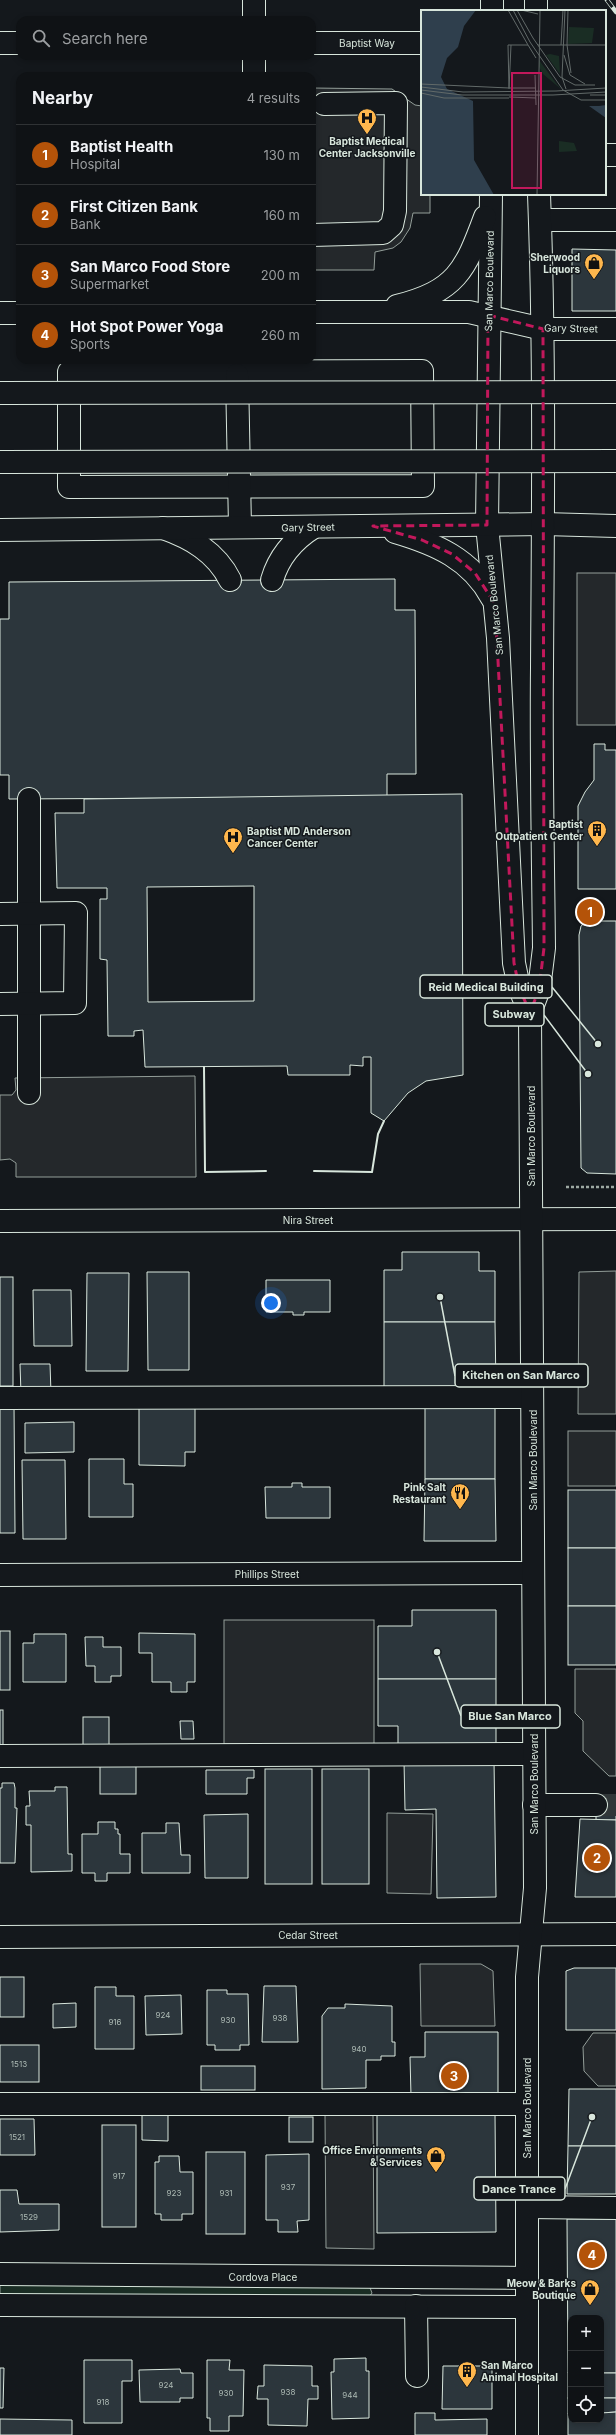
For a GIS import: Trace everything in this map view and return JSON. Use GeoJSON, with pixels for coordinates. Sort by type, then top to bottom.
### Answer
{"type":"FeatureCollection","features":[{"type":"Feature","properties":{"kind":"main road"},"geometry":{"type":"LineString","coordinates":[[254,0],[254,16]]}},
{"type":"Feature","properties":{"kind":"main road"},"geometry":{"type":"LineString","coordinates":[[0,43],[16,43]]}},
{"type":"Feature","properties":{"kind":"main road","name":"Baptist Way"},"geometry":{"type":"LineString","coordinates":[[316,43],[421,43]]}},
{"type":"Feature","properties":{"kind":"main road"},"geometry":{"type":"LineString","coordinates":[[254,60],[254,72]]}},
{"type":"Feature","properties":{"kind":"main road"},"geometry":{"type":"LineString","coordinates":[[316,235],[383,233],[392,225],[395,211],[396,103],[324,104]]}},
{"type":"Feature","properties":{"kind":"main road","name":"San Marco Boulevard"},"geometry":{"type":"LineString","coordinates":[[527,2435],[526,1977],[535,1888],[530,1013],[539,989],[544,948],[542,669],[544,524],[543,328],[539,195]]}},
{"type":"Feature","properties":{"kind":"main road"},"geometry":{"type":"LineString","coordinates":[[365,312],[422,299],[453,282],[468,259],[491,198]]}},
{"type":"Feature","properties":{"kind":"main road","name":"San Marco Boulevard"},"geometry":{"type":"LineString","coordinates":[[491,198],[488,315],[487,525],[495,604],[514,963],[519,988],[530,1013]]}},
{"type":"Feature","properties":{"kind":"main road"},"geometry":{"type":"LineString","coordinates":[[540,220],[616,220]]}},
{"type":"Feature","properties":{"kind":"main road","name":"Gary Street"},"geometry":{"type":"LineString","coordinates":[[316,312],[469,312],[543,328],[616,329]]}},
{"type":"Feature","properties":{"kind":"main road"},"geometry":{"type":"LineString","coordinates":[[0,313],[16,313]]}},
{"type":"Feature","properties":{"kind":"main road"},"geometry":{"type":"LineString","coordinates":[[237,366],[240,527]]}},
{"type":"Feature","properties":{"kind":"main road"},"geometry":{"type":"LineString","coordinates":[[237,366],[422,371],[423,486],[239,487],[69,487],[69,372],[237,366]]}},
{"type":"Feature","properties":{"kind":"main road"},"geometry":{"type":"LineString","coordinates":[[0,393],[616,392]]}},
{"type":"Feature","properties":{"kind":"main road"},"geometry":{"type":"LineString","coordinates":[[0,462],[616,461]]}},
{"type":"Feature","properties":{"kind":"main road","name":"Gary Street"},"geometry":{"type":"LineString","coordinates":[[0,530],[544,524],[616,526]]}},
{"type":"Feature","properties":{"kind":"main road"},"geometry":{"type":"LineString","coordinates":[[272,580],[284,552],[300,536],[314,526]]}},
{"type":"Feature","properties":{"kind":"main road"},"geometry":{"type":"LineString","coordinates":[[373,526],[422,540],[452,554],[475,573],[495,604]]}},
{"type":"Feature","properties":{"kind":"main road"},"geometry":{"type":"LineString","coordinates":[[163,528],[189,539],[208,552],[224,568],[230,580]]}},
{"type":"Feature","properties":{"kind":"main road"},"geometry":{"type":"LineString","coordinates":[[29,800],[29,1093]]}},
{"type":"Feature","properties":{"kind":"main road"},"geometry":{"type":"LineString","coordinates":[[0,914],[76,912],[76,1003],[0,1004]]}},
{"type":"Feature","properties":{"kind":"main road","name":"Nira Street"},"geometry":{"type":"LineString","coordinates":[[0,1221],[616,1219]]}},
{"type":"Feature","properties":{"kind":"main road"},"geometry":{"type":"LineString","coordinates":[[0,1398],[532,1397]]}},
{"type":"Feature","properties":{"kind":"main road","name":"Phillips Street"},"geometry":{"type":"LineString","coordinates":[[0,1576],[533,1573]]}},
{"type":"Feature","properties":{"kind":"main road"},"geometry":{"type":"LineString","coordinates":[[0,1756],[534,1754]]}},
{"type":"Feature","properties":{"kind":"main road"},"geometry":{"type":"LineString","coordinates":[[534,1805],[596,1805]]}},
{"type":"Feature","properties":{"kind":"main road","name":"Cedar Street"},"geometry":{"type":"LineString","coordinates":[[0,1937],[616,1934]]}},
{"type":"Feature","properties":{"kind":"main road"},"geometry":{"type":"LineString","coordinates":[[0,2104],[526,2104]]}},
{"type":"Feature","properties":{"kind":"main road"},"geometry":{"type":"LineString","coordinates":[[527,2207],[616,2208]]}},
{"type":"Feature","properties":{"kind":"main road","name":"Cordova Place"},"geometry":{"type":"LineString","coordinates":[[0,2274],[527,2278]]}},
{"type":"Feature","properties":{"kind":"main road"},"geometry":{"type":"LineString","coordinates":[[0,2305],[527,2307]]}},
{"type":"Feature","properties":{"kind":"main road"},"geometry":{"type":"LineString","coordinates":[[416,2306],[417,2376]]}},
{"type":"Feature","properties":{"kind":"path"},"geometry":{"type":"LineString","coordinates":[[566,1187],[616,1187]]}},
{"type":"Feature","properties":{"kind":"highlighted area"},"geometry":{"type":"Polygon","coordinates":[[[488,315],[543,329],[544,948],[539,989],[530,1013],[519,987],[514,963],[495,604],[475,573],[452,554],[422,540],[373,526],[487,525],[488,315]]]}},
{"type":"Feature","properties":{"kind":"green space"},"geometry":{"type":"Polygon","coordinates":[[[0,2285],[369,2285],[372,2293],[369,2297],[0,2296],[0,2285]]]}},
{"type":"Feature","properties":{"kind":"shaded area"},"geometry":{"type":"Polygon","coordinates":[[[316,88],[392,89],[415,105],[421,106],[421,195],[430,195],[430,213],[413,213],[410,228],[401,242],[393,248],[375,252],[374,270],[316,270],[316,88]]]}},
{"type":"Feature","properties":{"kind":"shaded area"},"geometry":{"type":"Polygon","coordinates":[[[577,573],[616,573],[616,725],[577,725],[577,573]]]}},
{"type":"Feature","properties":{"kind":"shaded area"},"geometry":{"type":"Polygon","coordinates":[[[195,1076],[196,1177],[16,1177],[16,1163],[10,1159],[0,1160],[0,1095],[12,1095],[16,1090],[15,1078],[195,1076]]]}},
{"type":"Feature","properties":{"kind":"shaded area"},"geometry":{"type":"Polygon","coordinates":[[[616,1271],[616,1414],[578,1414],[579,1272],[616,1271]]]}},
{"type":"Feature","properties":{"kind":"shaded area"},"geometry":{"type":"Polygon","coordinates":[[[568,1431],[616,1431],[616,1486],[568,1486],[568,1431]]]}},
{"type":"Feature","properties":{"kind":"shaded area"},"geometry":{"type":"Polygon","coordinates":[[[224,1620],[374,1620],[374,1744],[224,1744],[224,1620]]]}},
{"type":"Feature","properties":{"kind":"shaded area"},"geometry":{"type":"Polygon","coordinates":[[[575,1669],[616,1669],[616,1776],[609,1776],[583,1751],[583,1721],[575,1713],[575,1669]]]}},
{"type":"Feature","properties":{"kind":"shaded area"},"geometry":{"type":"Polygon","coordinates":[[[387,1813],[433,1814],[431,1894],[387,1893],[387,1813]]]}},
{"type":"Feature","properties":{"kind":"shaded area"},"geometry":{"type":"Polygon","coordinates":[[[420,1964],[481,1964],[493,1971],[495,2026],[421,2026],[420,1964]]]}},
{"type":"Feature","properties":{"kind":"shaded area"},"geometry":{"type":"Polygon","coordinates":[[[593,2033],[616,2033],[616,2086],[598,2086],[584,2071],[583,2047],[593,2033]]]}},
{"type":"Feature","properties":{"kind":"shaded area"},"geometry":{"type":"Polygon","coordinates":[[[325,2114],[373,2115],[374,2249],[326,2248],[325,2114]]]}},
{"type":"Feature","properties":{"kind":"building","name":"Sherwood Liquors"},"geometry":{"type":"Polygon","coordinates":[[[572,249],[616,250],[616,311],[572,311],[572,249]]]}},
{"type":"Feature","properties":{"kind":"building"},"geometry":{"type":"Polygon","coordinates":[[[395,579],[395,610],[415,610],[416,774],[387,774],[387,797],[9,799],[9,775],[0,775],[0,619],[9,619],[9,582],[395,579]]]}},
{"type":"Feature","properties":{"kind":"building","name":"Baptist Outpatient Center"},"geometry":{"type":"Polygon","coordinates":[[[594,744],[605,744],[605,750],[616,750],[616,889],[578,889],[578,806],[585,792],[594,780],[594,744]]]}},
{"type":"Feature","properties":{"kind":"building","name":"Baptist MD Anderson Cancer Center"},"geometry":{"type":"Polygon","coordinates":[[[462,794],[463,1075],[426,1081],[408,1093],[384,1121],[371,1113],[371,1057],[363,1057],[363,1066],[350,1065],[350,1075],[288,1075],[287,1066],[145,1067],[143,1030],[134,1031],[134,1036],[108,1036],[107,960],[100,959],[100,899],[107,899],[107,888],[57,888],[55,813],[84,813],[84,799],[462,794]],[[254,886],[147,887],[148,1002],[254,1001],[254,886]]]}},
{"type":"Feature","properties":{"kind":"building"},"geometry":{"type":"Polygon","coordinates":[[[587,921],[616,921],[616,1174],[587,1173],[581,1168],[579,935],[581,926],[587,921]]]}},
{"type":"Feature","properties":{"kind":"building"},"geometry":{"type":"Polygon","coordinates":[[[402,1252],[479,1252],[479,1271],[495,1271],[495,1322],[384,1322],[384,1270],[402,1270],[402,1252]]]}},
{"type":"Feature","properties":{"kind":"building"},"geometry":{"type":"Polygon","coordinates":[[[147,1272],[189,1272],[189,1370],[148,1370],[147,1272]]]}},
{"type":"Feature","properties":{"kind":"building"},"geometry":{"type":"Polygon","coordinates":[[[87,1273],[129,1273],[128,1371],[86,1371],[87,1273]]]}},
{"type":"Feature","properties":{"kind":"building"},"geometry":{"type":"Polygon","coordinates":[[[0,1277],[13,1277],[13,1386],[0,1386],[0,1277]]]}},
{"type":"Feature","properties":{"kind":"building"},"geometry":{"type":"Polygon","coordinates":[[[266,1280],[330,1280],[330,1312],[304,1312],[304,1315],[293,1315],[293,1312],[266,1312],[266,1280]]]}},
{"type":"Feature","properties":{"kind":"building"},"geometry":{"type":"Polygon","coordinates":[[[33,1290],[71,1290],[72,1346],[34,1346],[33,1290]]]}},
{"type":"Feature","properties":{"kind":"building"},"geometry":{"type":"Polygon","coordinates":[[[384,1322],[495,1322],[496,1389],[384,1389],[384,1322]]]}},
{"type":"Feature","properties":{"kind":"building"},"geometry":{"type":"Polygon","coordinates":[[[20,1364],[50,1364],[51,1393],[21,1394],[20,1364]]]}},
{"type":"Feature","properties":{"kind":"building"},"geometry":{"type":"Polygon","coordinates":[[[425,1404],[495,1404],[495,1479],[425,1479],[425,1404]]]}},
{"type":"Feature","properties":{"kind":"building"},"geometry":{"type":"Polygon","coordinates":[[[0,1405],[14,1405],[15,1533],[0,1533],[0,1405]]]}},
{"type":"Feature","properties":{"kind":"building"},"geometry":{"type":"Polygon","coordinates":[[[139,1406],[195,1407],[195,1452],[185,1452],[185,1466],[139,1465],[139,1406]]]}},
{"type":"Feature","properties":{"kind":"building"},"geometry":{"type":"Polygon","coordinates":[[[74,1422],[74,1452],[25,1453],[25,1423],[74,1422]]]}},
{"type":"Feature","properties":{"kind":"building"},"geometry":{"type":"Polygon","coordinates":[[[89,1459],[124,1459],[124,1484],[133,1484],[133,1517],[89,1517],[89,1459]]]}},
{"type":"Feature","properties":{"kind":"building"},"geometry":{"type":"Polygon","coordinates":[[[22,1460],[65,1460],[66,1539],[23,1539],[22,1460]]]}},
{"type":"Feature","properties":{"kind":"building","name":"Pink Salt Restaurant"},"geometry":{"type":"Polygon","coordinates":[[[425,1479],[495,1479],[496,1541],[424,1541],[425,1479]]]}},
{"type":"Feature","properties":{"kind":"building"},"geometry":{"type":"Polygon","coordinates":[[[292,1483],[302,1483],[302,1487],[330,1487],[330,1518],[266,1518],[265,1487],[292,1487],[292,1483]]]}},
{"type":"Feature","properties":{"kind":"building"},"geometry":{"type":"Polygon","coordinates":[[[568,1490],[616,1490],[616,1548],[568,1548],[568,1490]]]}},
{"type":"Feature","properties":{"kind":"building"},"geometry":{"type":"Polygon","coordinates":[[[568,1548],[616,1548],[616,1606],[568,1606],[568,1548]]]}},
{"type":"Feature","properties":{"kind":"building"},"geometry":{"type":"Polygon","coordinates":[[[568,1606],[616,1606],[616,1665],[568,1665],[568,1606]]]}},
{"type":"Feature","properties":{"kind":"building"},"geometry":{"type":"Polygon","coordinates":[[[412,1610],[496,1610],[496,1679],[378,1679],[378,1626],[412,1626],[412,1610]]]}},
{"type":"Feature","properties":{"kind":"building"},"geometry":{"type":"Polygon","coordinates":[[[0,1631],[10,1631],[10,1690],[0,1690],[0,1631]]]}},
{"type":"Feature","properties":{"kind":"building"},"geometry":{"type":"Polygon","coordinates":[[[139,1633],[195,1634],[195,1682],[187,1682],[187,1692],[171,1692],[171,1682],[152,1682],[152,1653],[139,1653],[139,1633]]]}},
{"type":"Feature","properties":{"kind":"building"},"geometry":{"type":"Polygon","coordinates":[[[34,1634],[66,1634],[66,1682],[23,1682],[23,1643],[34,1643],[34,1634]]]}},
{"type":"Feature","properties":{"kind":"building"},"geometry":{"type":"Polygon","coordinates":[[[85,1637],[103,1637],[103,1647],[121,1647],[121,1676],[111,1676],[111,1682],[95,1682],[95,1666],[86,1666],[85,1637]]]}},
{"type":"Feature","properties":{"kind":"building"},"geometry":{"type":"Polygon","coordinates":[[[378,1679],[496,1679],[496,1747],[398,1747],[398,1726],[378,1726],[378,1679]]]}},
{"type":"Feature","properties":{"kind":"building"},"geometry":{"type":"Polygon","coordinates":[[[0,1710],[3,1710],[3,1748],[0,1748],[0,1710]]]}},
{"type":"Feature","properties":{"kind":"building"},"geometry":{"type":"Polygon","coordinates":[[[83,1717],[109,1717],[109,1746],[83,1746],[83,1717]]]}},
{"type":"Feature","properties":{"kind":"building"},"geometry":{"type":"Polygon","coordinates":[[[180,1721],[193,1721],[194,1739],[181,1739],[180,1721]]]}},
{"type":"Feature","properties":{"kind":"building"},"geometry":{"type":"Polygon","coordinates":[[[494,1760],[496,1897],[437,1898],[436,1809],[405,1810],[404,1761],[494,1760]]]}},
{"type":"Feature","properties":{"kind":"building"},"geometry":{"type":"Polygon","coordinates":[[[100,1762],[136,1762],[136,1794],[100,1794],[100,1762]]]}},
{"type":"Feature","properties":{"kind":"building"},"geometry":{"type":"Polygon","coordinates":[[[265,1769],[312,1769],[312,1884],[265,1884],[265,1769]]]}},
{"type":"Feature","properties":{"kind":"building"},"geometry":{"type":"Polygon","coordinates":[[[322,1769],[369,1769],[369,1884],[322,1884],[322,1769]]]}},
{"type":"Feature","properties":{"kind":"building"},"geometry":{"type":"Polygon","coordinates":[[[206,1770],[254,1770],[254,1778],[247,1778],[247,1794],[206,1794],[206,1770]]]}},
{"type":"Feature","properties":{"kind":"building"},"geometry":{"type":"Polygon","coordinates":[[[2,1783],[14,1783],[15,1788],[15,1808],[17,1808],[15,1863],[0,1863],[0,1788],[2,1788],[2,1783]]]}},
{"type":"Feature","properties":{"kind":"building"},"geometry":{"type":"Polygon","coordinates":[[[55,1787],[67,1787],[68,1854],[72,1854],[72,1871],[31,1872],[31,1825],[26,1825],[26,1806],[30,1806],[29,1791],[55,1791],[55,1787]]]}},
{"type":"Feature","properties":{"kind":"building"},"geometry":{"type":"Polygon","coordinates":[[[596,1800],[616,1800],[616,1820],[596,1820],[596,1800]]]}},
{"type":"Feature","properties":{"kind":"building"},"geometry":{"type":"Polygon","coordinates":[[[248,1814],[248,1878],[205,1878],[204,1815],[248,1814]]]}},
{"type":"Feature","properties":{"kind":"building"},"geometry":{"type":"Polygon","coordinates":[[[580,1819],[616,1820],[616,1897],[575,1897],[580,1819]]]}},
{"type":"Feature","properties":{"kind":"building"},"geometry":{"type":"Polygon","coordinates":[[[98,1822],[115,1822],[115,1829],[118,1829],[118,1834],[120,1834],[120,1854],[130,1854],[130,1873],[107,1873],[107,1881],[95,1881],[95,1873],[82,1873],[82,1834],[98,1834],[98,1822]]]}},
{"type":"Feature","properties":{"kind":"building"},"geometry":{"type":"Polygon","coordinates":[[[166,1823],[179,1823],[181,1855],[190,1855],[190,1873],[142,1873],[142,1833],[166,1833],[166,1823]]]}},
{"type":"Feature","properties":{"kind":"building"},"geometry":{"type":"Polygon","coordinates":[[[574,1968],[616,1968],[616,2030],[566,2030],[566,1971],[574,1968]]]}},
{"type":"Feature","properties":{"kind":"building"},"geometry":{"type":"Polygon","coordinates":[[[0,1977],[24,1977],[24,2017],[0,2017],[0,1977]]]}},
{"type":"Feature","properties":{"kind":"building"},"geometry":{"type":"Polygon","coordinates":[[[264,1986],[296,1986],[298,2042],[262,2042],[264,1986]]]}},
{"type":"Feature","properties":{"kind":"building"},"geometry":{"type":"Polygon","coordinates":[[[95,1987],[116,1987],[116,1996],[134,1996],[134,2049],[95,2049],[95,1987]]]}},
{"type":"Feature","properties":{"kind":"building"},"geometry":{"type":"Polygon","coordinates":[[[207,1990],[227,1990],[227,1994],[248,1994],[249,2045],[240,2045],[240,2050],[215,2050],[215,2045],[207,2045],[207,1990]]]}},
{"type":"Feature","properties":{"kind":"building"},"geometry":{"type":"Polygon","coordinates":[[[181,1995],[182,2034],[146,2035],[145,1996],[181,1995]]]}},
{"type":"Feature","properties":{"kind":"building"},"geometry":{"type":"Polygon","coordinates":[[[76,2003],[76,2027],[53,2028],[53,2004],[76,2003]]]}},
{"type":"Feature","properties":{"kind":"building"},"geometry":{"type":"Polygon","coordinates":[[[345,2004],[392,2006],[392,2042],[395,2042],[395,2056],[381,2056],[381,2060],[366,2060],[366,2088],[322,2089],[322,2016],[328,2008],[345,2008],[345,2004]]]}},
{"type":"Feature","properties":{"kind":"building"},"geometry":{"type":"Polygon","coordinates":[[[425,2032],[498,2032],[498,2095],[411,2096],[410,2057],[425,2057],[425,2032]]]}},
{"type":"Feature","properties":{"kind":"building"},"geometry":{"type":"Polygon","coordinates":[[[0,2045],[39,2045],[39,2082],[0,2082],[0,2045]]]}},
{"type":"Feature","properties":{"kind":"building"},"geometry":{"type":"Polygon","coordinates":[[[201,2066],[255,2066],[255,2090],[201,2090],[201,2066]]]}},
{"type":"Feature","properties":{"kind":"building"},"geometry":{"type":"Polygon","coordinates":[[[569,2089],[616,2089],[616,2146],[568,2146],[569,2089]]]}},
{"type":"Feature","properties":{"kind":"building","name":"Office Environments & Services"},"geometry":{"type":"Polygon","coordinates":[[[377,2113],[495,2113],[496,2232],[377,2233],[377,2113]]]}},
{"type":"Feature","properties":{"kind":"building"},"geometry":{"type":"Polygon","coordinates":[[[142,2114],[168,2114],[168,2141],[142,2140],[142,2114]]]}},
{"type":"Feature","properties":{"kind":"building"},"geometry":{"type":"Polygon","coordinates":[[[289,2117],[313,2117],[313,2142],[289,2142],[289,2117]]]}},
{"type":"Feature","properties":{"kind":"building"},"geometry":{"type":"Polygon","coordinates":[[[0,2119],[34,2119],[35,2155],[0,2155],[0,2119]]]}},
{"type":"Feature","properties":{"kind":"building"},"geometry":{"type":"Polygon","coordinates":[[[102,2125],[136,2125],[136,2227],[102,2227],[102,2125]]]}},
{"type":"Feature","properties":{"kind":"building"},"geometry":{"type":"Polygon","coordinates":[[[568,2146],[616,2146],[616,2194],[567,2194],[568,2146]]]}},
{"type":"Feature","properties":{"kind":"building"},"geometry":{"type":"Polygon","coordinates":[[[206,2152],[245,2152],[245,2234],[206,2234],[206,2152]]]}},
{"type":"Feature","properties":{"kind":"building"},"geometry":{"type":"Polygon","coordinates":[[[309,2154],[309,2220],[297,2221],[298,2232],[278,2232],[278,2220],[266,2220],[266,2155],[309,2154]]]}},
{"type":"Feature","properties":{"kind":"building"},"geometry":{"type":"Polygon","coordinates":[[[159,2156],[179,2156],[180,2172],[193,2172],[193,2214],[182,2214],[182,2220],[161,2220],[161,2214],[155,2214],[155,2162],[159,2162],[159,2156]]]}},
{"type":"Feature","properties":{"kind":"building"},"geometry":{"type":"Polygon","coordinates":[[[0,2190],[17,2190],[19,2204],[59,2204],[59,2230],[0,2232],[0,2190]]]}},
{"type":"Feature","properties":{"kind":"building"},"geometry":{"type":"Polygon","coordinates":[[[567,2219],[616,2219],[616,2373],[604,2373],[604,2315],[568,2315],[568,2373],[567,2219]]]}},
{"type":"Feature","properties":{"kind":"building"},"geometry":{"type":"Polygon","coordinates":[[[366,2358],[366,2371],[369,2371],[369,2418],[332,2419],[331,2372],[334,2372],[334,2359],[366,2358]]]}},
{"type":"Feature","properties":{"kind":"building"},"geometry":{"type":"Polygon","coordinates":[[[84,2360],[132,2360],[132,2381],[122,2381],[122,2423],[84,2423],[84,2360]]]}},
{"type":"Feature","properties":{"kind":"building"},"geometry":{"type":"Polygon","coordinates":[[[207,2360],[230,2360],[229,2370],[244,2370],[243,2416],[229,2416],[229,2431],[210,2431],[210,2418],[207,2418],[207,2360]]]}},
{"type":"Feature","properties":{"kind":"building"},"geometry":{"type":"Polygon","coordinates":[[[264,2365],[312,2366],[312,2386],[318,2386],[318,2399],[308,2399],[307,2426],[268,2425],[268,2399],[257,2399],[258,2386],[264,2386],[264,2365]]]}},
{"type":"Feature","properties":{"kind":"building","name":"San Marco Animal Hospital"},"geometry":{"type":"Polygon","coordinates":[[[443,2366],[492,2366],[492,2409],[442,2409],[443,2366]]]}},
{"type":"Feature","properties":{"kind":"building"},"geometry":{"type":"Polygon","coordinates":[[[0,2368],[4,2368],[3,2408],[0,2408],[0,2368]]]}},
{"type":"Feature","properties":{"kind":"building"},"geometry":{"type":"Polygon","coordinates":[[[180,2369],[181,2373],[193,2373],[193,2398],[180,2398],[180,2402],[140,2402],[139,2370],[180,2369]]]}},
{"type":"Feature","properties":{"kind":"building"},"geometry":{"type":"Polygon","coordinates":[[[604,2373],[616,2373],[616,2398],[604,2398],[604,2373]]]}},
{"type":"Feature","properties":{"kind":"building"},"geometry":{"type":"Polygon","coordinates":[[[604,2398],[616,2398],[616,2412],[604,2413],[604,2398]]]}},
{"type":"Feature","properties":{"kind":"building"},"geometry":{"type":"Polygon","coordinates":[[[616,2412],[616,2435],[568,2435],[568,2423],[604,2423],[604,2413],[616,2412]]]}},
{"type":"Feature","properties":{"kind":"building"},"geometry":{"type":"Polygon","coordinates":[[[415,2413],[435,2413],[435,2420],[487,2419],[487,2435],[415,2435],[415,2413]]]}},
{"type":"Feature","properties":{"kind":"building"},"geometry":{"type":"Polygon","coordinates":[[[0,2419],[72,2420],[72,2435],[0,2435],[0,2419]]]}},
{"type":"Feature","properties":{"kind":"tunnel"},"geometry":{"type":"LineString","coordinates":[[596,1805],[616,1805]]}},
{"type":"Feature","properties":{"kind":"railway"},"geometry":{"type":"LineString","coordinates":[[607,0],[616,12]]}},
{"type":"Feature","properties":{"kind":"wall"},"geometry":{"type":"LineString","coordinates":[[204,1067],[205,1172],[266,1171]]}},
{"type":"Feature","properties":{"kind":"wall"},"geometry":{"type":"LineString","coordinates":[[314,1171],[372,1172],[378,1134],[384,1121]]}},
{"type":"Feature","properties":{"kind":"place","name":"Baptist Medical Center Jacksonville"},"geometry":{"type":"Point","coordinates":[367,135]}},
{"type":"Feature","properties":{"kind":"place","name":"Sherwood Liquors"},"geometry":{"type":"Point","coordinates":[594,280]}},
{"type":"Feature","properties":{"kind":"place","name":"Baptist Outpatient Center"},"geometry":{"type":"Point","coordinates":[597,847]}},
{"type":"Feature","properties":{"kind":"place","name":"Baptist MD Anderson Cancer Center"},"geometry":{"type":"Point","coordinates":[233,854]}},
{"type":"Feature","properties":{"kind":"place","name":"Baptist Health"},"geometry":{"type":"Point","coordinates":[590,912]}},
{"type":"Feature","properties":{"kind":"place","name":"Reid Medical Building"},"geometry":{"type":"Point","coordinates":[598,1044]}},
{"type":"Feature","properties":{"kind":"place","name":"Subway"},"geometry":{"type":"Point","coordinates":[588,1074]}},
{"type":"Feature","properties":{"kind":"place","name":"Kitchen on San Marco"},"geometry":{"type":"Point","coordinates":[440,1297]}},
{"type":"Feature","properties":{"kind":"place","name":"Pink Salt Restaurant"},"geometry":{"type":"Point","coordinates":[460,1510]}},
{"type":"Feature","properties":{"kind":"place","name":"Blue San Marco"},"geometry":{"type":"Point","coordinates":[437,1652]}},
{"type":"Feature","properties":{"kind":"place","name":"First Citizen Bank"},"geometry":{"type":"Point","coordinates":[597,1858]}},
{"type":"Feature","properties":{"kind":"place","name":"San Marco Food Store"},"geometry":{"type":"Point","coordinates":[454,2076]}},
{"type":"Feature","properties":{"kind":"place","name":"Dance Trance"},"geometry":{"type":"Point","coordinates":[592,2117]}},
{"type":"Feature","properties":{"kind":"place","name":"Office Environments & Services"},"geometry":{"type":"Point","coordinates":[436,2173]}},
{"type":"Feature","properties":{"kind":"place","name":"Hot Spot Power Yoga"},"geometry":{"type":"Point","coordinates":[592,2255]}},
{"type":"Feature","properties":{"kind":"place","name":"Meow & Barks Boutique"},"geometry":{"type":"Point","coordinates":[590,2306]}},
{"type":"Feature","properties":{"kind":"place","name":"San Marco Animal Hospital"},"geometry":{"type":"Point","coordinates":[467,2388]}}]}
